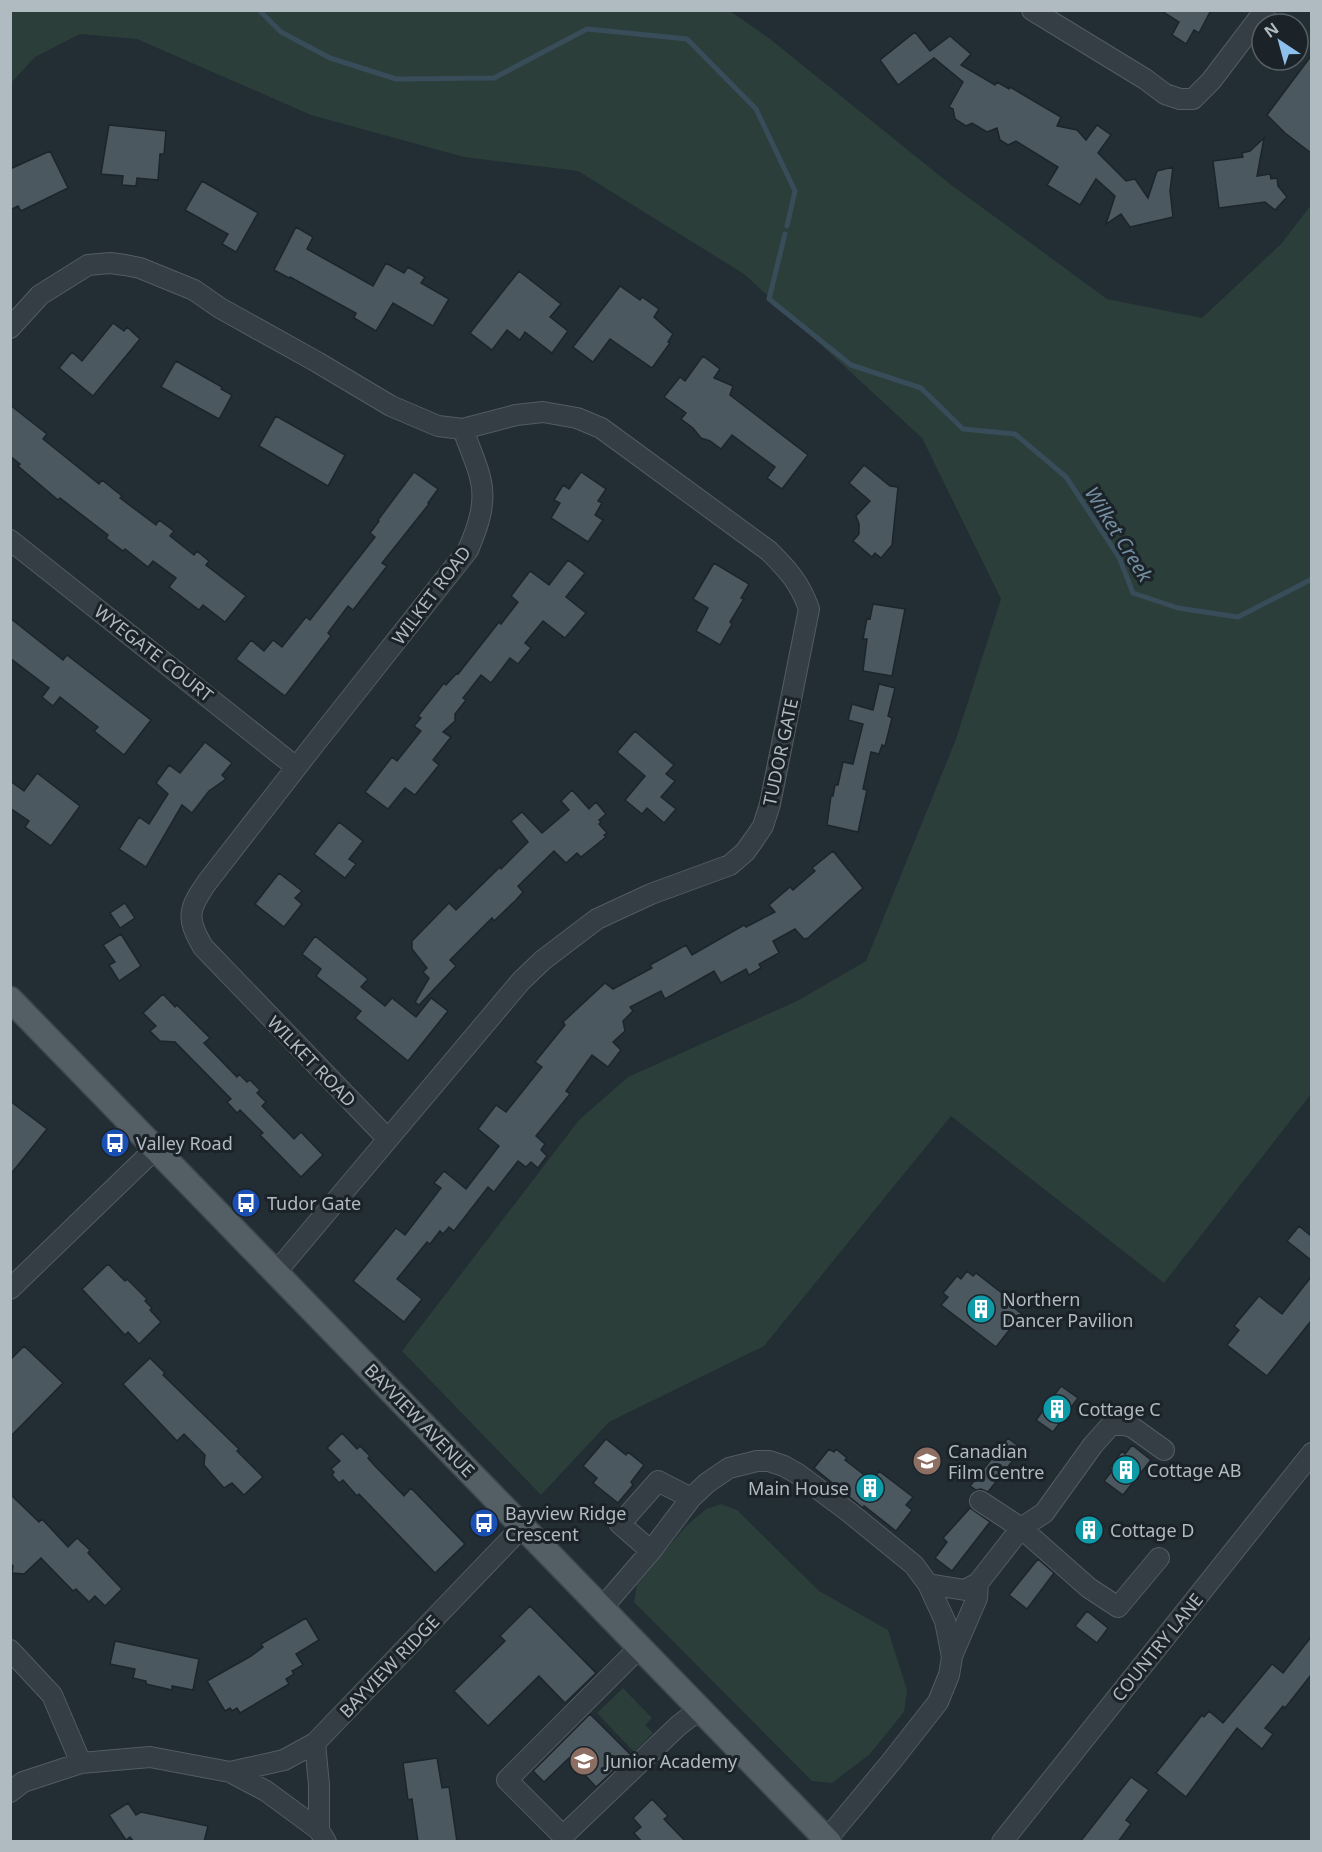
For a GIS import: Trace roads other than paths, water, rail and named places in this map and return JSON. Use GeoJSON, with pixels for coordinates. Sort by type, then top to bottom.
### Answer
{"type":"FeatureCollection","features":[{"type":"Feature","properties":{"kind":"main road","name":"BAYVIEW AVENUE"},"geometry":{"type":"LineString","coordinates":[[10,999],[828,1840]]}},
{"type":"Feature","properties":{"kind":"street"},"geometry":{"type":"LineString","coordinates":[[1032,10],[1145,78],[1165,94],[1193,99],[1211,81],[1265,10]]}},
{"type":"Feature","properties":{"kind":"street"},"geometry":{"type":"LineString","coordinates":[[10,328],[40,295],[88,265],[110,263],[140,268],[194,290],[220,308],[391,406],[438,426],[463,429]]}},
{"type":"Feature","properties":{"kind":"street","name":"TUDOR GATE"},"geometry":{"type":"LineString","coordinates":[[277,1271],[521,981],[543,960],[570,937],[597,919],[626,905],[730,865],[745,852],[763,826],[770,804],[809,609],[803,590],[789,570],[769,551],[601,428],[577,418],[543,412],[516,415],[463,429]]}},
{"type":"Feature","properties":{"kind":"street","name":"WILKET ROAD"},"geometry":{"type":"LineString","coordinates":[[387,1138],[203,947],[192,930],[191,912],[196,898],[296,767],[468,550],[478,527],[482,504],[481,478],[463,429]]}},
{"type":"Feature","properties":{"kind":"street","name":"WYEGATE COURT"},"geometry":{"type":"LineString","coordinates":[[10,540],[296,767]]}},
{"type":"Feature","properties":{"kind":"street"},"geometry":{"type":"LineString","coordinates":[[10,1289],[156,1148]]}},
{"type":"Feature","properties":{"kind":"street"},"geometry":{"type":"LineString","coordinates":[[928,1584],[965,1590],[978,1583],[1021,1528],[1044,1513],[1094,1444],[1110,1426],[1120,1424],[1132,1427],[1164,1450]]}},
{"type":"Feature","properties":{"kind":"street","name":"COUNTRY LANE"},"geometry":{"type":"LineString","coordinates":[[1002,1842],[1311,1453]]}},
{"type":"Feature","properties":{"kind":"street"},"geometry":{"type":"LineString","coordinates":[[602,1608],[651,1551],[692,1498],[717,1474],[729,1468],[757,1461],[769,1461],[784,1466],[832,1499],[914,1565],[928,1584],[945,1621],[952,1657]]}},
{"type":"Feature","properties":{"kind":"street"},"geometry":{"type":"LineString","coordinates":[[651,1551],[620,1524],[658,1481],[692,1498]]}},
{"type":"Feature","properties":{"kind":"street"},"geometry":{"type":"LineString","coordinates":[[980,1502],[1021,1528],[1089,1588],[1118,1607],[1159,1558]]}},
{"type":"Feature","properties":{"kind":"street","name":"BAYVIEW RIDGE"},"geometry":{"type":"LineString","coordinates":[[315,1743],[523,1526]]}},
{"type":"Feature","properties":{"kind":"street"},"geometry":{"type":"LineString","coordinates":[[828,1840],[938,1702],[949,1676],[952,1657],[977,1598],[978,1583]]}},
{"type":"Feature","properties":{"kind":"street"},"geometry":{"type":"LineString","coordinates":[[640,1647],[507,1780],[563,1836],[678,1726],[700,1709]]}},
{"type":"Feature","properties":{"kind":"street"},"geometry":{"type":"LineString","coordinates":[[10,1650],[52,1695],[81,1763]]}},
{"type":"Feature","properties":{"kind":"street"},"geometry":{"type":"LineString","coordinates":[[230,1772],[284,1760],[315,1743],[322,1836]]}},
{"type":"Feature","properties":{"kind":"street"},"geometry":{"type":"LineString","coordinates":[[10,1792],[23,1782],[81,1763],[150,1757],[230,1772],[266,1791],[322,1836]]}},
{"type":"Feature","properties":{"kind":"waterway","name":"Wilket Creek"},"geometry":{"type":"LineString","coordinates":[[259,10],[281,32],[330,58],[396,79],[494,78],[587,29],[687,39],[756,109],[795,191],[787,226]]}},
{"type":"Feature","properties":{"kind":"waterway","name":"Wilket Creek"},"geometry":{"type":"LineString","coordinates":[[785,234],[769,299],[851,365],[921,388],[963,429],[1015,434],[1066,477],[1119,557],[1133,593],[1178,608],[1238,617],[1312,579]]}},
{"type":"Feature","properties":{"kind":"place","name":"Valley Road"},"geometry":{"type":"Point","coordinates":[115,1143]}},
{"type":"Feature","properties":{"kind":"place","name":"Tudor Gate"},"geometry":{"type":"Point","coordinates":[246,1203]}},
{"type":"Feature","properties":{"kind":"place","name":"Northern Dancer Pavilion"},"geometry":{"type":"Point","coordinates":[981,1309]}},
{"type":"Feature","properties":{"kind":"place","name":"Cottage C"},"geometry":{"type":"Point","coordinates":[1057,1409]}},
{"type":"Feature","properties":{"kind":"place","name":"Canadian Film Centre"},"geometry":{"type":"Point","coordinates":[927,1461]}},
{"type":"Feature","properties":{"kind":"place","name":"Cottage AB"},"geometry":{"type":"Point","coordinates":[1126,1470]}},
{"type":"Feature","properties":{"kind":"place","name":"Main House"},"geometry":{"type":"Point","coordinates":[870,1488]}},
{"type":"Feature","properties":{"kind":"place","name":"Bayview Ridge Crescent"},"geometry":{"type":"Point","coordinates":[484,1523]}},
{"type":"Feature","properties":{"kind":"place","name":"Cottage D"},"geometry":{"type":"Point","coordinates":[1089,1530]}},
{"type":"Feature","properties":{"kind":"place","name":"Junior Academy"},"geometry":{"type":"Point","coordinates":[584,1761]}}]}
